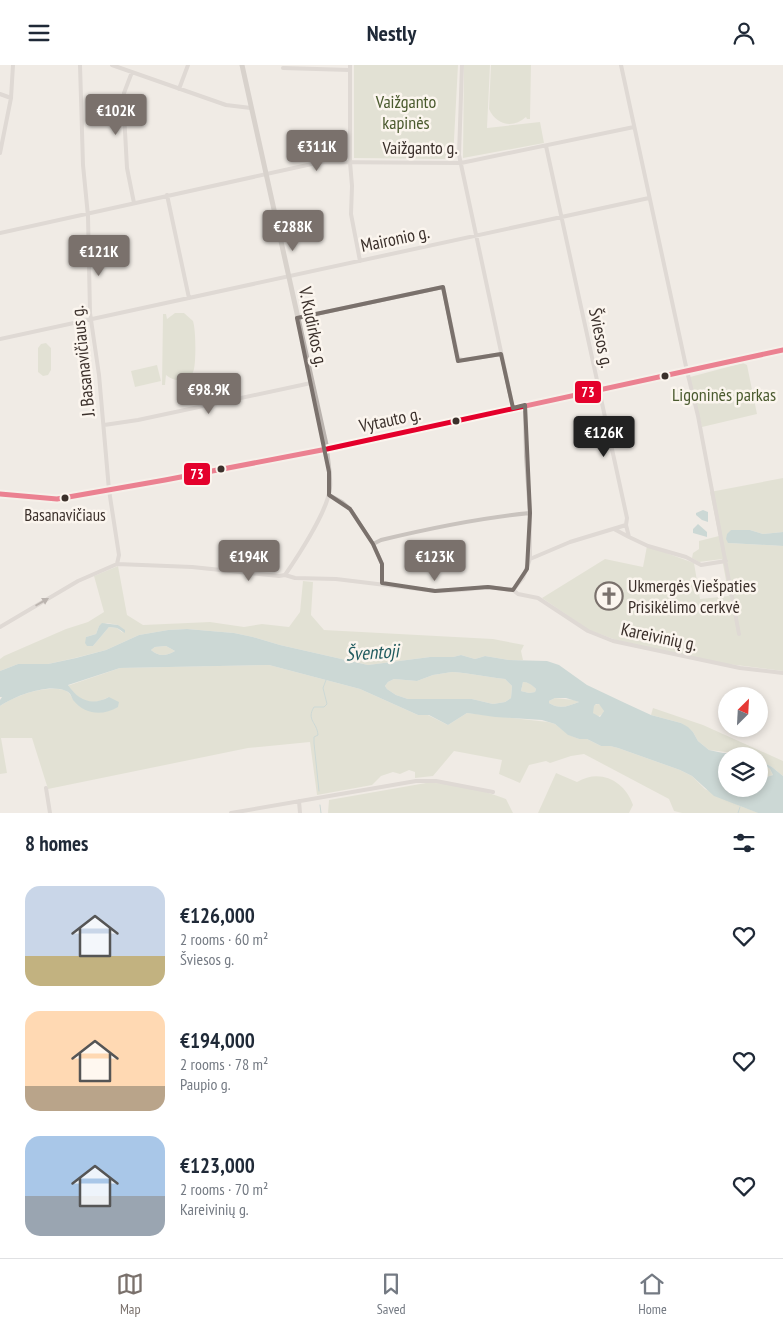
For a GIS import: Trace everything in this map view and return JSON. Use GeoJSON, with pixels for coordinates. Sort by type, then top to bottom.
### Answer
{"type":"FeatureCollection","features":[{"type":"Feature","properties":{"kind":"main road","name":"Vytauto g."},"geometry":{"type":"LineString","coordinates":[[0,494],[57,499],[109,490],[326,449],[783,350]]}},
{"type":"Feature","properties":{"kind":"street"},"geometry":{"type":"LineString","coordinates":[[0,153],[11,98],[12,65]]}},
{"type":"Feature","properties":{"kind":"street","name":"J. Basanavičiaus g."},"geometry":{"type":"LineString","coordinates":[[80,65],[83,156],[88,213],[91,319],[99,375],[109,490],[118,555],[117,564]]}},
{"type":"Feature","properties":{"kind":"street"},"geometry":{"type":"LineString","coordinates":[[112,65],[226,105],[251,107]]}},
{"type":"Feature","properties":{"kind":"street"},"geometry":{"type":"LineString","coordinates":[[179,89],[188,65]]}},
{"type":"Feature","properties":{"kind":"street","name":"V. Kudirkos g."},"geometry":{"type":"LineString","coordinates":[[242,65],[326,449]]}},
{"type":"Feature","properties":{"kind":"street"},"geometry":{"type":"LineString","coordinates":[[462,65],[460,163],[513,408]]}},
{"type":"Feature","properties":{"kind":"street"},"geometry":{"type":"LineString","coordinates":[[621,65],[698,416],[739,634]]}},
{"type":"Feature","properties":{"kind":"street"},"geometry":{"type":"LineString","coordinates":[[283,68],[350,67],[351,214],[360,261]]}},
{"type":"Feature","properties":{"kind":"street"},"geometry":{"type":"LineString","coordinates":[[132,72],[124,93],[124,113],[127,168],[134,203]]}},
{"type":"Feature","properties":{"kind":"street"},"geometry":{"type":"LineString","coordinates":[[0,94],[11,98]]}},
{"type":"Feature","properties":{"kind":"street","name":"Vaižganto g."},"geometry":{"type":"LineString","coordinates":[[0,233],[321,162],[460,163],[634,127]]}},
{"type":"Feature","properties":{"kind":"street","name":"Šviesos g."},"geometry":{"type":"LineString","coordinates":[[546,146],[630,537]]}},
{"type":"Feature","properties":{"kind":"street"},"geometry":{"type":"LineString","coordinates":[[166,195],[189,298]]}},
{"type":"Feature","properties":{"kind":"street","name":"Maironio g."},"geometry":{"type":"LineString","coordinates":[[0,339],[649,198]]}},
{"type":"Feature","properties":{"kind":"street"},"geometry":{"type":"LineString","coordinates":[[297,318],[443,287],[458,358],[463,360],[501,353]]}},
{"type":"Feature","properties":{"kind":"street"},"geometry":{"type":"LineString","coordinates":[[104,425],[138,420],[311,383]]}},
{"type":"Feature","properties":{"kind":"street"},"geometry":{"type":"LineString","coordinates":[[513,590],[522,578],[530,559],[525,405]]}},
{"type":"Feature","properties":{"kind":"street"},"geometry":{"type":"LineString","coordinates":[[285,575],[311,532],[329,495],[330,483],[326,449]]}},
{"type":"Feature","properties":{"kind":"street"},"geometry":{"type":"LineString","coordinates":[[329,495],[350,509],[373,544],[382,563],[382,583]]}},
{"type":"Feature","properties":{"kind":"street"},"geometry":{"type":"LineString","coordinates":[[373,544],[381,540],[449,524],[530,513]]}},
{"type":"Feature","properties":{"kind":"street"},"geometry":{"type":"LineString","coordinates":[[530,559],[570,542],[626,525]]}},
{"type":"Feature","properties":{"kind":"street"},"geometry":{"type":"LineString","coordinates":[[614,529],[648,545],[686,557],[701,565],[726,561]]}},
{"type":"Feature","properties":{"kind":"street"},"geometry":{"type":"LineString","coordinates":[[0,627],[78,581],[117,564]]}},
{"type":"Feature","properties":{"kind":"street","name":"Kareivinių g."},"geometry":{"type":"LineString","coordinates":[[117,564],[192,567],[279,576],[285,575],[295,578],[336,579],[382,583],[435,591],[462,591],[488,587],[513,590],[518,594],[538,598],[588,631],[613,641],[740,668],[783,673]]}},
{"type":"Feature","properties":{"kind":"street"},"geometry":{"type":"LineString","coordinates":[[231,813],[416,781],[430,780],[494,792]]}},
{"type":"Feature","properties":{"kind":"street"},"geometry":{"type":"LineString","coordinates":[[46,788],[50,813]]}},
{"type":"Feature","properties":{"kind":"street"},"geometry":{"type":"LineString","coordinates":[[299,801],[300,813]]}},
{"type":"Feature","properties":{"kind":"highlighted area"},"geometry":{"type":"Polygon","coordinates":[[[443,287],[458,361],[501,354],[513,408],[525,405],[530,513],[527,569],[513,590],[488,587],[435,591],[382,583],[382,564],[373,544],[350,509],[329,495],[329,472],[297,318],[443,287]]]}},
{"type":"Feature","properties":{"kind":"green space","name":"Vaižganto kapinės"},"geometry":{"type":"Polygon","coordinates":[[[354,65],[458,65],[453,159],[354,158],[354,65]]]}},
{"type":"Feature","properties":{"kind":"green space"},"geometry":{"type":"Polygon","coordinates":[[[464,65],[490,65],[487,128],[540,122],[544,143],[463,158],[464,65]]]}},
{"type":"Feature","properties":{"kind":"green space"},"geometry":{"type":"Polygon","coordinates":[[[491,65],[531,65],[530,119],[526,117],[516,123],[505,124],[496,119],[492,114],[489,109],[491,65]]]}},
{"type":"Feature","properties":{"kind":"green space"},"geometry":{"type":"Polygon","coordinates":[[[175,313],[184,313],[193,321],[195,331],[194,369],[190,377],[182,380],[170,378],[166,375],[165,385],[162,385],[163,314],[166,314],[167,319],[175,313]]]}},
{"type":"Feature","properties":{"kind":"green space"},"geometry":{"type":"Polygon","coordinates":[[[46,343],[51,348],[51,370],[48,375],[43,376],[38,372],[38,348],[41,344],[46,343]]]}},
{"type":"Feature","properties":{"kind":"green space","name":"Ligoninės parkas"},"geometry":{"type":"Polygon","coordinates":[[[743,363],[747,365],[757,414],[702,427],[690,377],[743,363]]]}},
{"type":"Feature","properties":{"kind":"green space"},"geometry":{"type":"Polygon","coordinates":[[[157,365],[161,381],[135,387],[131,371],[157,365]]]}},
{"type":"Feature","properties":{"kind":"green space"},"geometry":{"type":"Polygon","coordinates":[[[783,478],[783,532],[763,534],[750,530],[731,530],[728,543],[783,546],[783,671],[728,664],[616,640],[589,630],[542,598],[605,559],[643,567],[647,546],[694,563],[700,599],[729,596],[722,559],[699,562],[692,558],[693,553],[699,549],[699,541],[719,536],[710,492],[783,478]]]}},
{"type":"Feature","properties":{"kind":"green space"},"geometry":{"type":"Polygon","coordinates":[[[118,566],[127,615],[143,625],[210,622],[244,627],[262,624],[289,627],[300,612],[303,581],[313,582],[311,615],[324,630],[493,639],[524,645],[521,651],[523,660],[485,656],[475,659],[461,655],[368,665],[234,633],[187,629],[139,635],[106,650],[48,664],[18,664],[0,671],[0,659],[4,656],[66,629],[88,622],[104,612],[94,576],[118,566]],[[107,623],[99,626],[96,634],[86,637],[93,646],[109,627],[117,628],[123,633],[118,625],[107,623]]]}},
{"type":"Feature","properties":{"kind":"green space"},"geometry":{"type":"Polygon","coordinates":[[[166,646],[175,651],[163,655],[151,650],[155,647],[166,646]]]}},
{"type":"Feature","properties":{"kind":"green space"},"geometry":{"type":"Polygon","coordinates":[[[269,665],[360,689],[418,715],[428,715],[448,725],[467,713],[548,722],[555,724],[569,735],[579,739],[587,739],[601,746],[618,748],[680,770],[692,776],[705,789],[718,797],[759,813],[682,813],[674,811],[669,799],[584,754],[550,763],[546,761],[529,765],[520,783],[499,774],[502,760],[454,751],[433,776],[415,778],[415,772],[409,770],[400,774],[393,772],[381,776],[372,785],[317,795],[310,742],[248,748],[48,789],[32,738],[1,738],[7,773],[0,774],[0,706],[14,698],[31,692],[56,689],[69,693],[75,701],[92,712],[109,697],[96,702],[86,701],[77,696],[67,686],[120,668],[269,665]]]}},
{"type":"Feature","properties":{"kind":"green space"},"geometry":{"type":"Polygon","coordinates":[[[452,672],[505,679],[512,686],[511,698],[505,702],[493,704],[472,699],[408,699],[396,695],[385,686],[394,679],[417,681],[433,675],[452,672]]]}},
{"type":"Feature","properties":{"kind":"green space"},"geometry":{"type":"Polygon","coordinates":[[[523,682],[532,685],[536,689],[535,692],[521,691],[523,682]]]}},
{"type":"Feature","properties":{"kind":"green space"},"geometry":{"type":"Polygon","coordinates":[[[555,698],[579,702],[564,707],[549,703],[549,701],[555,698]]]}},
{"type":"Feature","properties":{"kind":"green space"},"geometry":{"type":"Polygon","coordinates":[[[596,704],[600,704],[604,710],[600,716],[596,716],[592,712],[592,708],[596,704]]]}},
{"type":"Feature","properties":{"kind":"green space"},"geometry":{"type":"Polygon","coordinates":[[[653,708],[703,725],[718,732],[718,737],[730,737],[752,747],[718,747],[718,751],[709,750],[698,741],[693,732],[681,723],[651,715],[653,708]]]}},
{"type":"Feature","properties":{"kind":"green space"},"geometry":{"type":"Polygon","coordinates":[[[768,754],[783,761],[783,776],[768,765],[768,754]]]}},
{"type":"Feature","properties":{"kind":"green space"},"geometry":{"type":"Polygon","coordinates":[[[768,768],[770,769],[773,775],[768,776],[768,768]]]}},
{"type":"Feature","properties":{"kind":"green space"},"geometry":{"type":"Polygon","coordinates":[[[556,773],[577,782],[594,776],[611,779],[624,789],[633,805],[629,813],[538,813],[556,773]]]}},
{"type":"Feature","properties":{"kind":"green space"},"geometry":{"type":"Polygon","coordinates":[[[426,783],[456,785],[506,799],[513,813],[328,813],[329,800],[426,783]]]}},
{"type":"Feature","properties":{"kind":"water"},"geometry":{"type":"Polygon","coordinates":[[[703,510],[708,512],[708,522],[696,515],[696,513],[703,510]]]}},
{"type":"Feature","properties":{"kind":"water"},"geometry":{"type":"Polygon","coordinates":[[[698,524],[707,532],[707,537],[693,533],[693,529],[698,524]]]}},
{"type":"Feature","properties":{"kind":"water"},"geometry":{"type":"Polygon","coordinates":[[[731,530],[750,530],[763,534],[783,532],[783,546],[728,543],[726,539],[727,534],[731,530]]]}},
{"type":"Feature","properties":{"kind":"water"},"geometry":{"type":"Polygon","coordinates":[[[102,623],[118,625],[125,630],[125,633],[117,628],[109,627],[93,646],[87,646],[85,643],[86,637],[96,634],[102,623]]]}},
{"type":"Feature","properties":{"kind":"water"},"geometry":{"type":"Polygon","coordinates":[[[187,629],[234,633],[368,665],[461,655],[475,659],[485,656],[509,660],[547,661],[559,665],[587,685],[625,703],[651,715],[681,723],[688,727],[698,741],[709,750],[718,752],[718,797],[768,797],[768,776],[773,775],[768,765],[772,767],[783,776],[783,813],[758,813],[714,796],[692,776],[680,770],[618,748],[601,746],[587,739],[579,739],[568,735],[555,724],[542,720],[467,713],[448,725],[429,715],[418,715],[360,689],[269,665],[120,668],[68,685],[77,695],[86,700],[97,701],[109,697],[119,702],[118,707],[100,713],[83,709],[73,700],[69,693],[59,689],[32,692],[14,698],[0,706],[2,697],[0,697],[0,671],[18,664],[48,664],[76,658],[106,650],[139,635],[187,629]],[[166,646],[155,647],[151,650],[160,655],[166,655],[175,651],[166,646]],[[452,672],[433,675],[417,681],[394,679],[385,686],[396,695],[408,699],[472,699],[493,704],[505,702],[511,698],[512,686],[505,679],[452,672]],[[523,682],[521,691],[535,692],[536,689],[530,684],[523,682]],[[555,698],[549,701],[549,703],[560,707],[579,702],[566,698],[555,698]],[[599,704],[594,706],[593,713],[600,717],[604,711],[599,704]]]}},
{"type":"Feature","properties":{"kind":"waterway"},"geometry":{"type":"LineString","coordinates":[[319,791],[314,743],[314,737],[318,735],[311,715],[314,707],[324,707],[327,704],[323,688],[326,680]]}},
{"type":"Feature","properties":{"kind":"waterway"},"geometry":{"type":"LineString","coordinates":[[320,805],[321,813]]}},
{"type":"Feature","properties":{"kind":"waterway"},"geometry":{"type":"LineString","coordinates":[[738,813],[740,807]]}},
{"type":"Feature","properties":{"kind":"transit line","name":"73"},"geometry":{"type":"LineString","coordinates":[[0,494],[57,499],[165,480],[327,449],[783,350]]}},
{"type":"Feature","properties":{"kind":"place","name":"Basanavičiaus"},"geometry":{"type":"Point","coordinates":[65,498]}},
{"type":"Feature","properties":{"kind":"place","name":"Ukmergės Viešpaties Prisikėlimo cerkvė"},"geometry":{"type":"Point","coordinates":[609,596]}},
{"type":"Feature","properties":{"kind":"water label","name":"Šventoji"},"geometry":{"type":"Point","coordinates":[372,652]}}]}
